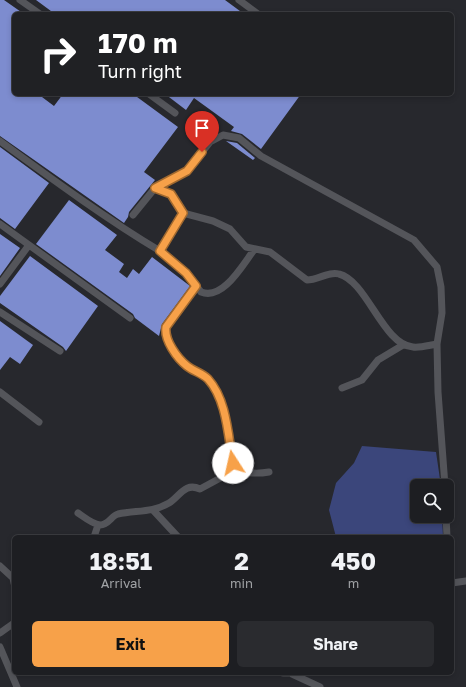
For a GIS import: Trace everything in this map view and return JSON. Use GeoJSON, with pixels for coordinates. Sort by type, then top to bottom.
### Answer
{"type":"FeatureCollection","features":[{"type":"Feature","properties":{"kind":"street"},"geometry":{"type":"LineString","coordinates":[[20,0],[37,12]]}},
{"type":"Feature","properties":{"kind":"street"},"geometry":{"type":"LineString","coordinates":[[239,0],[255,12]]}},
{"type":"Feature","properties":{"kind":"street"},"geometry":{"type":"LineString","coordinates":[[153,96],[175,112]]}},
{"type":"Feature","properties":{"kind":"street"},"geometry":{"type":"LineString","coordinates":[[133,215],[155,188],[187,171],[210,142],[223,135],[239,138],[260,156],[414,240],[437,267],[441,287],[442,313],[437,344],[438,392],[444,479]]}},
{"type":"Feature","properties":{"kind":"street"},"geometry":{"type":"LineString","coordinates":[[0,141],[68,191],[135,237],[160,251],[182,269],[196,286],[205,294],[211,294],[225,287],[254,250]]}},
{"type":"Feature","properties":{"kind":"street"},"geometry":{"type":"LineString","coordinates":[[155,188],[171,194],[183,213],[213,221],[230,229],[246,247],[254,250],[270,252],[307,280],[314,280],[333,273],[350,278],[382,323],[403,345],[413,347],[437,344]]}},
{"type":"Feature","properties":{"kind":"street"},"geometry":{"type":"LineString","coordinates":[[160,251],[183,213]]}},
{"type":"Feature","properties":{"kind":"street"},"geometry":{"type":"LineString","coordinates":[[0,224],[130,318]]}},
{"type":"Feature","properties":{"kind":"street"},"geometry":{"type":"LineString","coordinates":[[0,284],[28,245]]}},
{"type":"Feature","properties":{"kind":"street"},"geometry":{"type":"LineString","coordinates":[[196,286],[166,327],[165,334],[178,357],[188,366],[207,377],[214,386],[224,414],[233,463],[237,469],[243,472],[269,472]]}},
{"type":"Feature","properties":{"kind":"street"},"geometry":{"type":"LineString","coordinates":[[0,312],[60,351]]}},
{"type":"Feature","properties":{"kind":"street"},"geometry":{"type":"LineString","coordinates":[[342,388],[362,380],[378,360],[403,345]]}},
{"type":"Feature","properties":{"kind":"street"},"geometry":{"type":"LineString","coordinates":[[0,392],[39,422]]}},
{"type":"Feature","properties":{"kind":"street"},"geometry":{"type":"LineString","coordinates":[[78,513],[98,525],[104,524],[119,514],[153,510],[171,502],[186,488],[194,486],[200,489],[203,488],[237,469]]}},
{"type":"Feature","properties":{"kind":"street"},"geometry":{"type":"LineString","coordinates":[[153,510],[176,535]]}},
{"type":"Feature","properties":{"kind":"street"},"geometry":{"type":"LineString","coordinates":[[446,523],[447,535]]}},
{"type":"Feature","properties":{"kind":"street"},"geometry":{"type":"LineString","coordinates":[[95,535],[98,525]]}},
{"type":"Feature","properties":{"kind":"street"},"geometry":{"type":"LineString","coordinates":[[0,566],[12,578]]}},
{"type":"Feature","properties":{"kind":"street"},"geometry":{"type":"LineString","coordinates":[[454,583],[466,580]]}},
{"type":"Feature","properties":{"kind":"street"},"geometry":{"type":"LineString","coordinates":[[0,633],[12,624]]}},
{"type":"Feature","properties":{"kind":"street"},"geometry":{"type":"LineString","coordinates":[[0,647],[17,687]]}},
{"type":"Feature","properties":{"kind":"street"},"geometry":{"type":"LineString","coordinates":[[296,675],[320,687]]}},
{"type":"Feature","properties":{"kind":"shaded area"},"geometry":{"type":"Polygon","coordinates":[[[362,446],[436,452],[440,479],[410,479],[410,523],[442,523],[443,535],[335,535],[329,510],[336,483],[354,463],[362,446]]]}},
{"type":"Feature","properties":{"kind":"building"},"geometry":{"type":"Polygon","coordinates":[[[0,0],[4,0],[21,12],[12,12],[12,96],[43,96],[54,106],[62,96],[136,96],[178,127],[144,172],[155,180],[129,212],[124,223],[0,136],[0,0]]]}},
{"type":"Feature","properties":{"kind":"building"},"geometry":{"type":"Polygon","coordinates":[[[36,0],[225,0],[241,12],[52,12],[36,0]]]}},
{"type":"Feature","properties":{"kind":"building"},"geometry":{"type":"Polygon","coordinates":[[[168,96],[300,96],[261,149],[242,134],[231,131],[234,127],[194,98],[186,110],[168,96]]]}},
{"type":"Feature","properties":{"kind":"building"},"geometry":{"type":"Polygon","coordinates":[[[226,141],[237,143],[255,158],[253,160],[226,141]]]}},
{"type":"Feature","properties":{"kind":"building"},"geometry":{"type":"Polygon","coordinates":[[[0,147],[49,183],[15,229],[0,218],[0,147]]]}},
{"type":"Feature","properties":{"kind":"building"},"geometry":{"type":"Polygon","coordinates":[[[69,200],[117,235],[105,250],[124,264],[119,272],[127,278],[133,269],[139,274],[152,257],[190,286],[162,324],[159,336],[135,318],[133,314],[36,244],[69,200]]]}},
{"type":"Feature","properties":{"kind":"building"},"geometry":{"type":"Polygon","coordinates":[[[0,234],[20,248],[0,276],[0,234]]]}},
{"type":"Feature","properties":{"kind":"building"},"geometry":{"type":"Polygon","coordinates":[[[30,256],[98,306],[66,351],[63,347],[0,303],[0,296],[30,256]]]}},
{"type":"Feature","properties":{"kind":"building"},"geometry":{"type":"Polygon","coordinates":[[[0,321],[33,345],[20,364],[10,357],[0,370],[0,321]]]}},
{"type":"Feature","properties":{"kind":"route"},"geometry":{"type":"LineString","coordinates":[[202,152],[187,171],[155,188],[171,194],[183,213],[160,251],[178,265],[196,286],[166,327],[165,334],[178,357],[188,366],[207,377],[214,386],[224,414],[233,463]]}}]}
